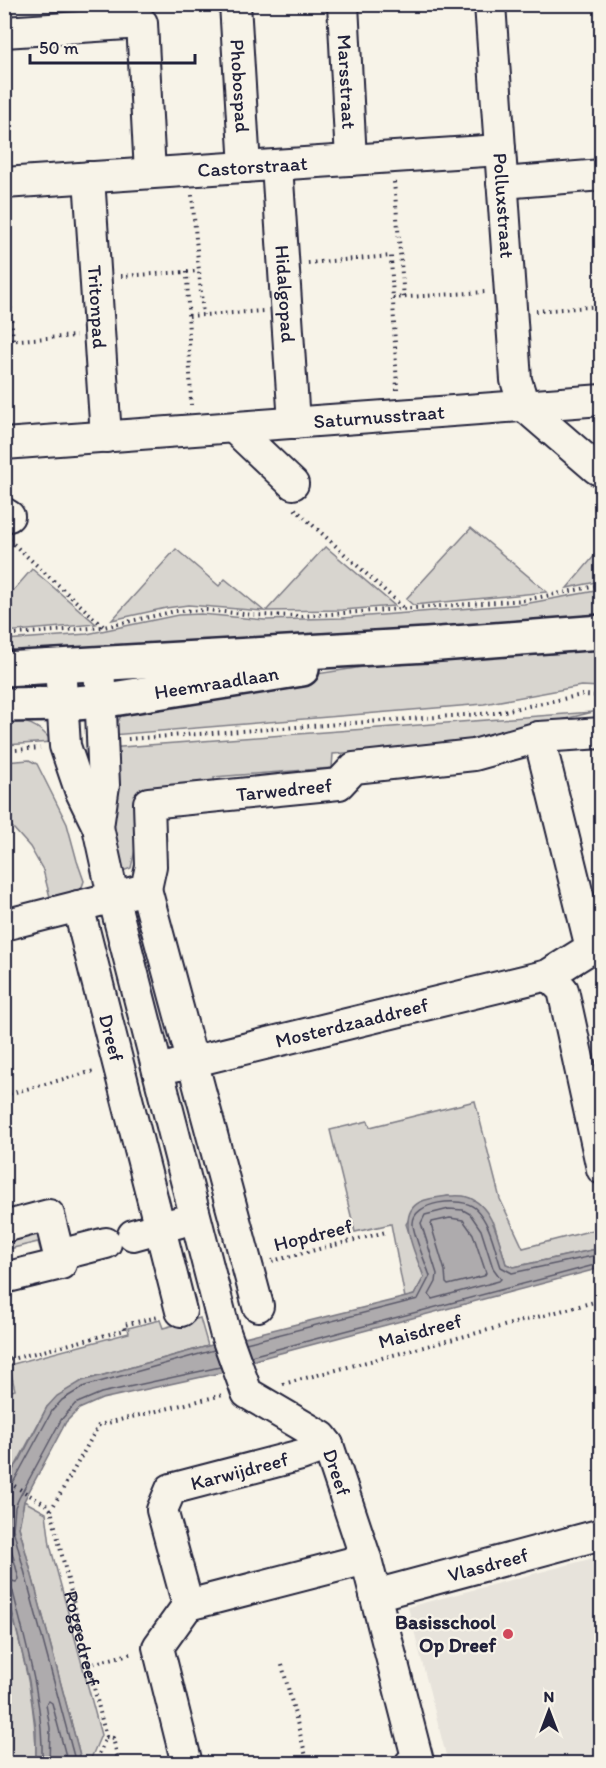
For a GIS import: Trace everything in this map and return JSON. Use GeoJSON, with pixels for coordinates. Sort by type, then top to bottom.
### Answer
{"type":"FeatureCollection","features":[{"type":"Feature","properties":{"kind":"main road","name":"Heemraadlaan"},"geometry":{"type":"LineString","coordinates":[[4,669],[427,645],[602,632]]}},
{"type":"Feature","properties":{"kind":"main road","name":"Heemraadlaan"},"geometry":{"type":"LineString","coordinates":[[4,705],[100,701],[174,691],[427,645]]}},
{"type":"Feature","properties":{"kind":"street","name":"Phobospad"},"geometry":{"type":"LineString","coordinates":[[235,4],[244,167]]}},
{"type":"Feature","properties":{"kind":"street","name":"Marsstraat"},"geometry":{"type":"LineString","coordinates":[[343,4],[351,160]]}},
{"type":"Feature","properties":{"kind":"street","name":"Polluxstraat"},"geometry":{"type":"LineString","coordinates":[[490,4],[516,380],[524,406]]}},
{"type":"Feature","properties":{"kind":"street"},"geometry":{"type":"LineString","coordinates":[[4,32],[142,24],[150,173]]}},
{"type":"Feature","properties":{"kind":"street","name":"Castorstraat"},"geometry":{"type":"LineString","coordinates":[[4,183],[500,150]]}},
{"type":"Feature","properties":{"kind":"street","name":"Hidalgopad"},"geometry":{"type":"LineString","coordinates":[[277,165],[294,423]]}},
{"type":"Feature","properties":{"kind":"street"},"geometry":{"type":"LineString","coordinates":[[502,183],[602,175]]}},
{"type":"Feature","properties":{"kind":"street","name":"Tritonpad"},"geometry":{"type":"LineString","coordinates":[[89,177],[106,437]]}},
{"type":"Feature","properties":{"kind":"street","name":"Saturnusstraat"},"geometry":{"type":"LineString","coordinates":[[4,444],[602,400]]}},
{"type":"Feature","properties":{"kind":"street"},"geometry":{"type":"LineString","coordinates":[[524,406],[597,469]]}},
{"type":"Feature","properties":{"kind":"street"},"geometry":{"type":"LineString","coordinates":[[234,428],[293,484]]}},
{"type":"Feature","properties":{"kind":"street","name":"Dreef"},"geometry":{"type":"LineString","coordinates":[[98,827],[104,785],[99,663]]}},
{"type":"Feature","properties":{"kind":"street","name":"Dreef"},"geometry":{"type":"LineString","coordinates":[[60,665],[65,746],[80,790],[98,827],[113,896],[225,1332],[248,1394],[322,1437],[328,1445],[366,1559],[418,1761],[410,1764]]}},
{"type":"Feature","properties":{"kind":"street","name":"Tarwedreef"},"geometry":{"type":"LineString","coordinates":[[146,889],[151,866],[149,803],[339,784],[354,768],[474,755],[539,737],[602,733]]}},
{"type":"Feature","properties":{"kind":"street","name":"Mosterdzaaddreef"},"geometry":{"type":"LineString","coordinates":[[157,1070],[548,975],[591,948],[539,737]]}},
{"type":"Feature","properties":{"kind":"street"},"geometry":{"type":"LineString","coordinates":[[4,926],[146,889],[258,1306]]}},
{"type":"Feature","properties":{"kind":"street","name":"Dreef"},"geometry":{"type":"LineString","coordinates":[[78,906],[118,1064],[133,1235],[181,1311]]}},
{"type":"Feature","properties":{"kind":"street"},"geometry":{"type":"LineString","coordinates":[[548,975],[563,990],[591,1073],[601,1167]]}},
{"type":"Feature","properties":{"kind":"street"},"geometry":{"type":"LineString","coordinates":[[59,1256],[231,1207]]}},
{"type":"Feature","properties":{"kind":"street"},"geometry":{"type":"LineString","coordinates":[[4,1227],[49,1215],[61,1264],[4,1278]]}},
{"type":"Feature","properties":{"kind":"street","name":"Karwijdreef"},"geometry":{"type":"LineString","coordinates":[[188,1605],[162,1510],[171,1489],[301,1455],[328,1445]]}},
{"type":"Feature","properties":{"kind":"street","name":"Vlasdreef"},"geometry":{"type":"LineString","coordinates":[[375,1595],[602,1534]]}},
{"type":"Feature","properties":{"kind":"street"},"geometry":{"type":"LineString","coordinates":[[187,1764],[158,1647],[188,1605],[366,1559]]}},
{"type":"Feature","properties":{"kind":"path"},"geometry":{"type":"LineString","coordinates":[[392,158],[404,298]]}},
{"type":"Feature","properties":{"kind":"path"},"geometry":{"type":"LineString","coordinates":[[190,171],[203,315]]}},
{"type":"Feature","properties":{"kind":"path"},"geometry":{"type":"LineString","coordinates":[[4,236],[13,340]]}},
{"type":"Feature","properties":{"kind":"path"},"geometry":{"type":"LineString","coordinates":[[284,265],[400,255]]}},
{"type":"Feature","properties":{"kind":"path"},"geometry":{"type":"LineString","coordinates":[[391,256],[398,416]]}},
{"type":"Feature","properties":{"kind":"path"},"geometry":{"type":"LineString","coordinates":[[96,278],[199,271]]}},
{"type":"Feature","properties":{"kind":"path"},"geometry":{"type":"LineString","coordinates":[[186,272],[192,430]]}},
{"type":"Feature","properties":{"kind":"path"},"geometry":{"type":"LineString","coordinates":[[393,298],[602,306]]}},
{"type":"Feature","properties":{"kind":"path"},"geometry":{"type":"LineString","coordinates":[[4,306],[10,306]]}},
{"type":"Feature","properties":{"kind":"path"},"geometry":{"type":"LineString","coordinates":[[189,316],[287,309]]}},
{"type":"Feature","properties":{"kind":"path"},"geometry":{"type":"LineString","coordinates":[[4,341],[100,335]]}},
{"type":"Feature","properties":{"kind":"path"},"geometry":{"type":"LineString","coordinates":[[293,484],[286,501],[405,609]]}},
{"type":"Feature","properties":{"kind":"path"},"geometry":{"type":"LineString","coordinates":[[6,522],[104,627]]}},
{"type":"Feature","properties":{"kind":"path"},"geometry":{"type":"LineString","coordinates":[[4,635],[104,627],[176,610],[303,616],[525,600],[602,585]]}},
{"type":"Feature","properties":{"kind":"path"},"geometry":{"type":"LineString","coordinates":[[102,741],[494,713],[582,696],[602,696]]}},
{"type":"Feature","properties":{"kind":"path"},"geometry":{"type":"LineString","coordinates":[[4,1095],[118,1064]]}},
{"type":"Feature","properties":{"kind":"path","name":"Hopdreef"},"geometry":{"type":"LineString","coordinates":[[248,1267],[386,1232]]}},
{"type":"Feature","properties":{"kind":"path","name":"Maisdreef"},"geometry":{"type":"LineString","coordinates":[[248,1394],[602,1300]]}},
{"type":"Feature","properties":{"kind":"path"},"geometry":{"type":"LineString","coordinates":[[4,1361],[125,1330],[124,1325],[181,1311]]}},
{"type":"Feature","properties":{"kind":"path"},"geometry":{"type":"LineString","coordinates":[[4,1366],[10,1388],[4,1390]]}},
{"type":"Feature","properties":{"kind":"path"},"geometry":{"type":"LineString","coordinates":[[4,1480],[45,1504],[51,1510],[99,1425],[227,1394],[248,1394]]}},
{"type":"Feature","properties":{"kind":"path","name":"Roggedreef"},"geometry":{"type":"LineString","coordinates":[[51,1510],[106,1737],[113,1738],[119,1764]]}},
{"type":"Feature","properties":{"kind":"path"},"geometry":{"type":"LineString","coordinates":[[88,1665],[158,1647]]}},
{"type":"Feature","properties":{"kind":"path"},"geometry":{"type":"LineString","coordinates":[[282,1665],[308,1764]]}},
{"type":"Feature","properties":{"kind":"path"},"geometry":{"type":"LineString","coordinates":[[94,1764],[106,1737]]}},
{"type":"Feature","properties":{"kind":"shaded area"},"geometry":{"type":"Polygon","coordinates":[[[471,528],[547,592],[413,605],[406,599],[471,528]]]}},
{"type":"Feature","properties":{"kind":"shaded area"},"geometry":{"type":"Polygon","coordinates":[[[325,547],[395,606],[342,610],[266,611],[325,547]]]}},
{"type":"Feature","properties":{"kind":"shaded area"},"geometry":{"type":"Polygon","coordinates":[[[601,548],[601,581],[567,588],[601,548]]]}},
{"type":"Feature","properties":{"kind":"shaded area"},"geometry":{"type":"Polygon","coordinates":[[[176,549],[219,586],[225,579],[264,611],[188,605],[112,620],[176,549]]]}},
{"type":"Feature","properties":{"kind":"shaded area"},"geometry":{"type":"Polygon","coordinates":[[[32,569],[96,624],[5,632],[5,600],[32,569]]]}},
{"type":"Feature","properties":{"kind":"shaded area"},"geometry":{"type":"Polygon","coordinates":[[[601,590],[601,622],[5,664],[5,640],[87,634],[178,615],[201,614],[265,620],[342,618],[524,604],[601,590]]]}},
{"type":"Feature","properties":{"kind":"shaded area"},"geometry":{"type":"Polygon","coordinates":[[[601,646],[601,687],[581,686],[484,704],[112,735],[125,711],[138,701],[383,664],[601,646]]]}},
{"type":"Feature","properties":{"kind":"shaded area"},"geometry":{"type":"Polygon","coordinates":[[[593,712],[469,743],[333,754],[332,768],[214,777],[215,792],[136,798],[135,850],[131,868],[120,872],[108,748],[593,712]]]}},
{"type":"Feature","properties":{"kind":"shaded area"},"geometry":{"type":"Polygon","coordinates":[[[5,720],[32,725],[42,731],[52,742],[5,745],[5,720]]]}},
{"type":"Feature","properties":{"kind":"shaded area"},"geometry":{"type":"Polygon","coordinates":[[[29,760],[37,764],[67,824],[84,881],[81,890],[50,897],[43,870],[30,847],[5,819],[5,762],[29,760]]]}},
{"type":"Feature","properties":{"kind":"shaded area"},"geometry":{"type":"Polygon","coordinates":[[[475,1101],[500,1199],[523,1248],[601,1228],[601,1248],[514,1267],[506,1264],[494,1223],[448,1196],[419,1203],[406,1224],[424,1277],[414,1295],[405,1298],[391,1224],[355,1232],[330,1130],[368,1121],[370,1127],[475,1101]]]}},
{"type":"Feature","properties":{"kind":"shaded area"},"geometry":{"type":"Polygon","coordinates":[[[44,1225],[52,1256],[43,1259],[38,1242],[5,1250],[5,1243],[33,1235],[32,1228],[44,1225]]]}},
{"type":"Feature","properties":{"kind":"shaded area"},"geometry":{"type":"Polygon","coordinates":[[[200,1318],[208,1346],[82,1381],[47,1407],[9,1478],[5,1475],[5,1393],[15,1390],[9,1365],[129,1333],[128,1328],[160,1320],[163,1328],[200,1318]]]}},
{"type":"Feature","properties":{"kind":"shaded area"},"geometry":{"type":"Polygon","coordinates":[[[24,1501],[46,1513],[50,1545],[101,1735],[89,1763],[82,1763],[19,1527],[24,1501]]]}},
{"type":"Feature","properties":{"kind":"shaded area"},"geometry":{"type":"Polygon","coordinates":[[[601,1556],[601,1763],[448,1763],[408,1607],[601,1556]]]}},
{"type":"Feature","properties":{"kind":"shaded area"},"geometry":{"type":"Polygon","coordinates":[[[4,1582],[31,1694],[36,1763],[6,1763],[4,1582]]]}},
{"type":"Feature","properties":{"kind":"water"},"geometry":{"type":"Polygon","coordinates":[[[448,1196],[467,1197],[476,1201],[483,1208],[494,1225],[506,1264],[514,1267],[601,1248],[601,1268],[258,1359],[220,1373],[102,1399],[79,1409],[66,1422],[24,1501],[19,1527],[82,1763],[36,1763],[36,1729],[29,1681],[5,1582],[4,1482],[20,1460],[47,1407],[57,1396],[82,1381],[208,1346],[414,1295],[424,1277],[410,1237],[409,1216],[412,1208],[420,1202],[448,1196]]]}},
{"type":"Feature","properties":{"kind":"place","name":"Basisschool Op Dreef"},"geometry":{"type":"Point","coordinates":[508,1634]}}]}
